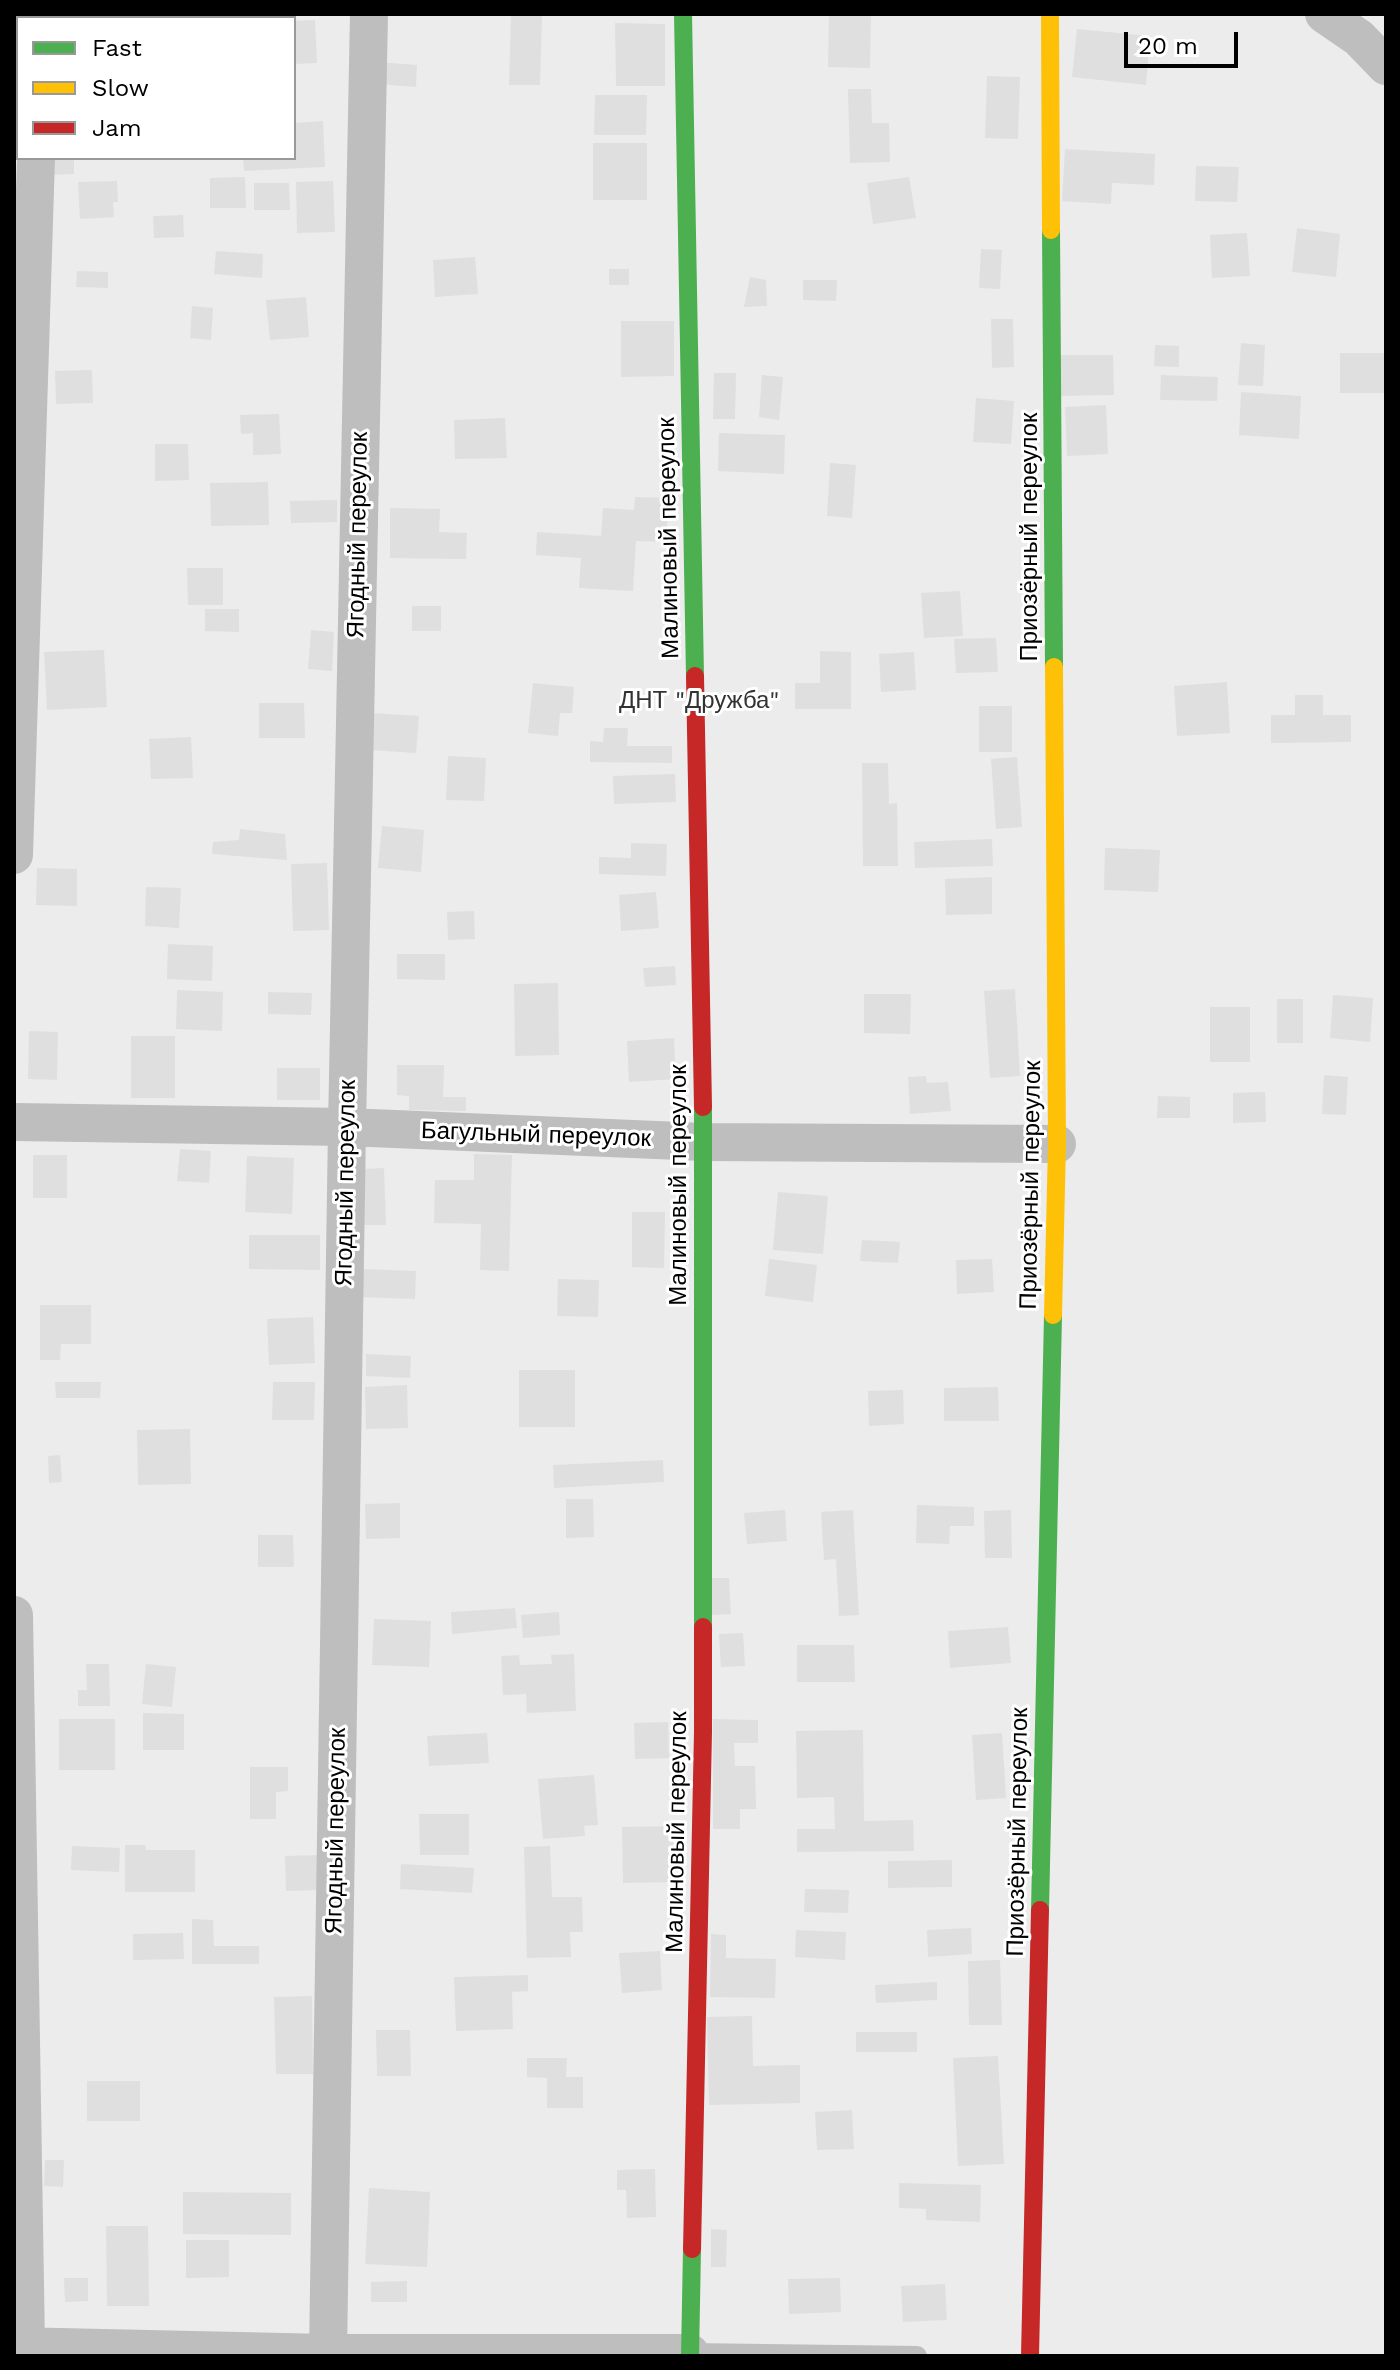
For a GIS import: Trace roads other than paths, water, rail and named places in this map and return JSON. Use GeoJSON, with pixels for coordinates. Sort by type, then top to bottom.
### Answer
{"type":"FeatureCollection","features":[{"type":"Feature","properties":{"kind":"street","name":"Ягодный переулок"},"geometry":{"type":"LineString","coordinates":[[328,2353],[347,1127],[369,14]]}},
{"type":"Feature","properties":{"kind":"street","name":"Малиновый переулок"},"geometry":{"type":"LineString","coordinates":[[683,14],[704,1142],[703,1732],[690,2354]]}},
{"type":"Feature","properties":{"kind":"street","name":"Приозёрный переулок"},"geometry":{"type":"LineString","coordinates":[[1030,2356],[1057,1144],[1050,14]]}},
{"type":"Feature","properties":{"kind":"street"},"geometry":{"type":"LineString","coordinates":[[1324,14],[1359,38],[1386,66]]}},
{"type":"Feature","properties":{"kind":"street"},"geometry":{"type":"LineString","coordinates":[[14,855],[36,160]]}},
{"type":"Feature","properties":{"kind":"street","name":"Багульный переулок"},"geometry":{"type":"LineString","coordinates":[[14,1122],[347,1127],[704,1142],[1057,1144]]}},
{"type":"Feature","properties":{"kind":"street"},"geometry":{"type":"LineString","coordinates":[[14,1615],[20,2346],[328,2353],[690,2354]]}},
{"type":"Feature","properties":{"kind":"lane"},"geometry":{"type":"LineString","coordinates":[[690,2354],[917,2356]]}},
{"type":"Feature","properties":{"kind":"park label","name":"ДНТ \"Дружба\""},"geometry":{"type":"Point","coordinates":[699,701]}}]}
